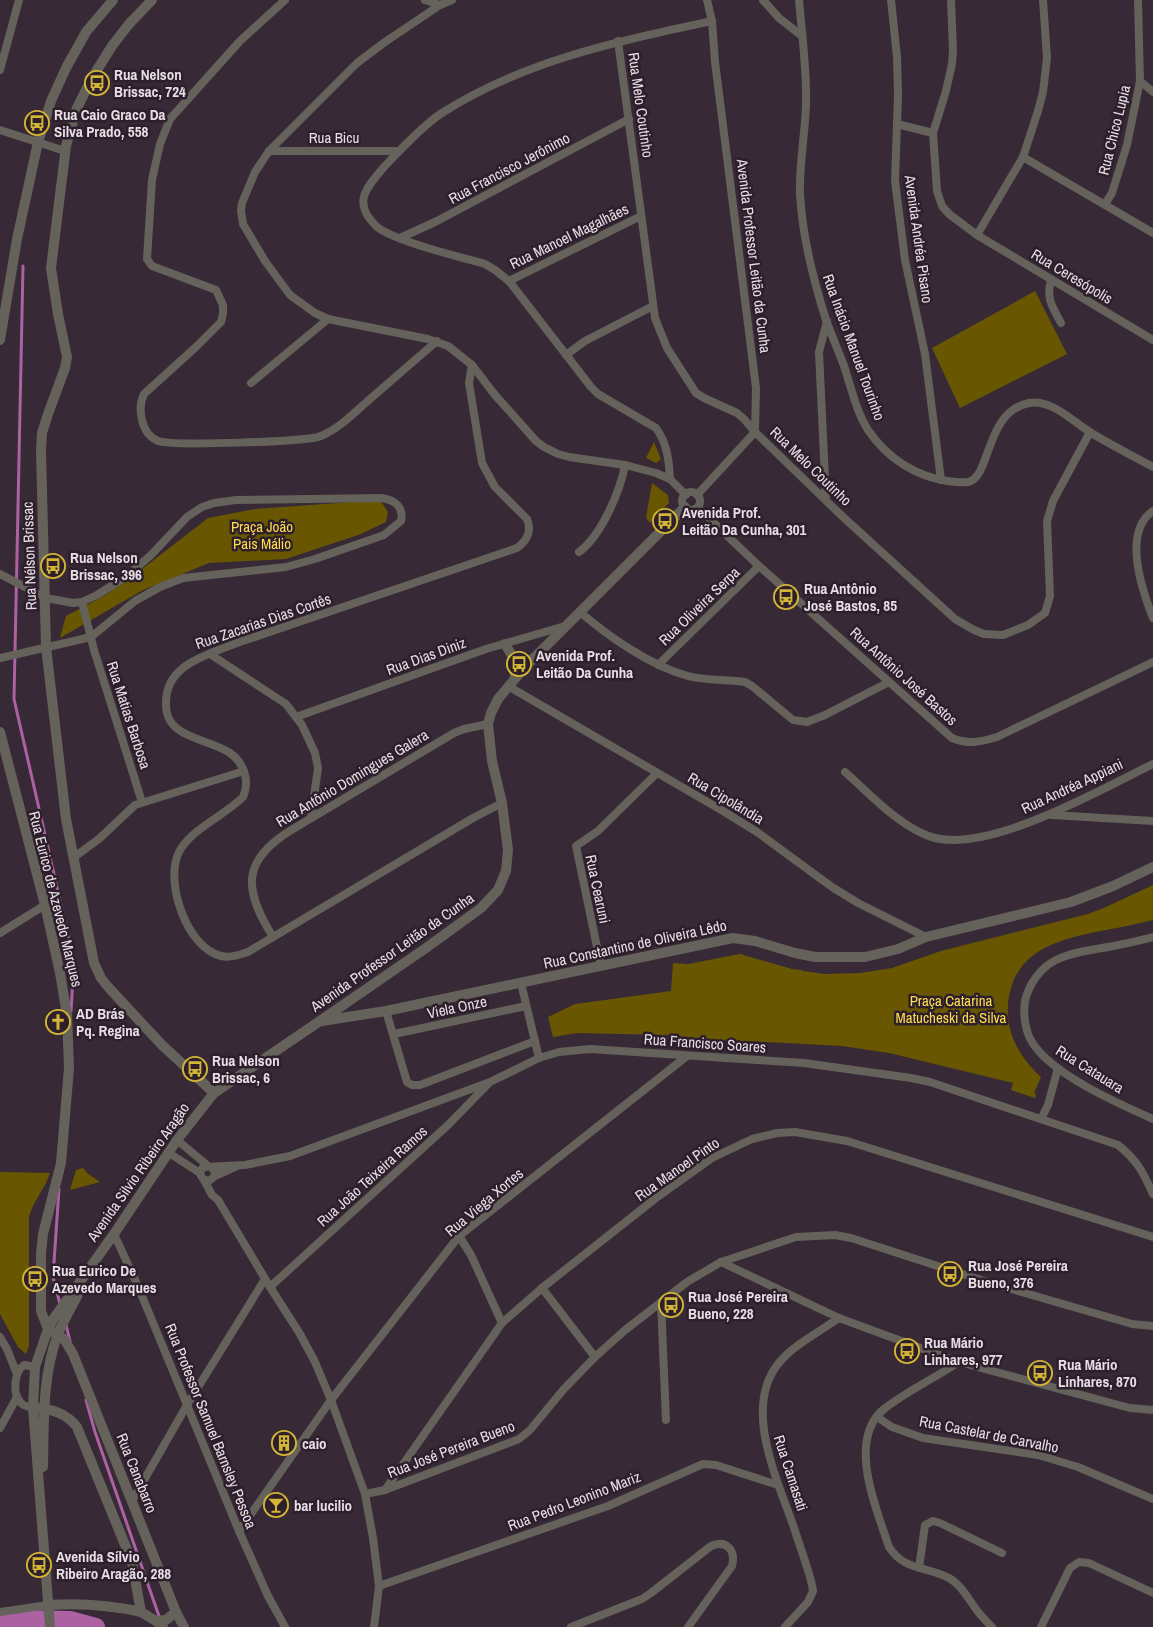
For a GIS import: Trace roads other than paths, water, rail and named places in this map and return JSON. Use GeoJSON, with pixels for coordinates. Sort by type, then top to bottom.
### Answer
{"type":"FeatureCollection","features":[{"type":"Feature","properties":{"kind":"street"},"geometry":{"type":"LineString","coordinates":[[0,70],[20,0]]}},
{"type":"Feature","properties":{"kind":"street"},"geometry":{"type":"LineString","coordinates":[[0,340],[38,142],[51,101],[66,68],[86,32],[113,0]]}},
{"type":"Feature","properties":{"kind":"street","name":"Rua Nélson Brissac"},"geometry":{"type":"LineString","coordinates":[[152,0],[129,24],[112,46],[92,78],[77,108],[64,151],[51,268],[67,357],[66,368],[42,433],[41,451],[46,647],[66,819],[94,963],[101,978],[160,1042],[214,1093]]}},
{"type":"Feature","properties":{"kind":"street"},"geometry":{"type":"LineString","coordinates":[[285,0],[240,41],[170,119],[160,144],[152,180],[147,259],[152,266],[216,290],[223,305],[223,314],[221,322],[144,394],[140,405],[147,430],[152,437],[163,442],[226,443],[316,438],[342,423],[437,341]]}},
{"type":"Feature","properties":{"kind":"street"},"geometry":{"type":"LineString","coordinates":[[425,0],[440,5]]}},
{"type":"Feature","properties":{"kind":"street"},"geometry":{"type":"LineString","coordinates":[[452,0],[440,5],[385,42],[358,63],[269,151],[254,172],[242,203],[243,224],[265,262],[290,295],[301,305],[328,319],[437,341],[456,351],[472,365],[506,408],[536,441],[544,447],[569,457],[625,465],[656,473],[670,479],[686,495]]}},
{"type":"Feature","properties":{"kind":"street","name":"Avenida Professor Leitão da Cunha"},"geometry":{"type":"LineString","coordinates":[[707,0],[712,21],[715,62],[756,388],[755,432]]}},
{"type":"Feature","properties":{"kind":"street"},"geometry":{"type":"LineString","coordinates":[[763,0],[779,18],[802,36]]}},
{"type":"Feature","properties":{"kind":"street","name":"Rua Inácio Manuel Tourinho"},"geometry":{"type":"LineString","coordinates":[[799,0],[806,105],[800,167],[800,194],[813,274],[827,321],[861,416],[869,431],[878,442],[905,466],[926,476],[941,480],[966,482],[973,480],[980,470],[998,425],[1011,411],[1025,404],[1032,403],[1050,406],[1090,432],[1153,467]]}},
{"type":"Feature","properties":{"kind":"street","name":"Avenida Andréa Pisano"},"geometry":{"type":"LineString","coordinates":[[891,0],[897,57],[895,181],[906,260],[925,354],[941,480]]}},
{"type":"Feature","properties":{"kind":"street"},"geometry":{"type":"LineString","coordinates":[[897,124],[933,133],[952,64],[951,0]]}},
{"type":"Feature","properties":{"kind":"street"},"geometry":{"type":"LineString","coordinates":[[977,235],[1023,157],[1043,92],[1047,58],[1043,0]]}},
{"type":"Feature","properties":{"kind":"street","name":"Rua Chico Lupia"},"geometry":{"type":"LineString","coordinates":[[1105,204],[1112,193],[1127,145],[1140,81],[1138,0]]}},
{"type":"Feature","properties":{"kind":"street"},"geometry":{"type":"LineString","coordinates":[[670,479],[666,448],[662,436],[656,428],[598,394],[591,387],[509,281],[485,264],[400,238],[376,226],[368,217],[363,197],[370,183],[399,151],[441,114],[478,93],[565,56],[618,41],[712,21]]}},
{"type":"Feature","properties":{"kind":"street","name":"Rua Melo Coutinho"},"geometry":{"type":"LineString","coordinates":[[618,41],[654,318],[667,348],[696,393],[737,413],[744,419],[755,432],[826,500],[955,619],[984,634],[1003,635],[1028,625],[1045,613],[1050,596],[1048,521],[1050,511],[1053,501],[1090,432]]}},
{"type":"Feature","properties":{"kind":"street"},"geometry":{"type":"LineString","coordinates":[[1140,81],[1153,92]]}},
{"type":"Feature","properties":{"kind":"street","name":"Rua Francisco Jerônimo"},"geometry":{"type":"LineString","coordinates":[[400,238],[438,221],[629,119]]}},
{"type":"Feature","properties":{"kind":"street"},"geometry":{"type":"LineString","coordinates":[[0,130],[64,151]]}},
{"type":"Feature","properties":{"kind":"street","name":"Rua Ceresópolis"},"geometry":{"type":"LineString","coordinates":[[933,133],[939,200],[949,214],[977,235],[1153,340]]}},
{"type":"Feature","properties":{"kind":"street","name":"Rua Bicu"},"geometry":{"type":"LineString","coordinates":[[269,151],[399,151]]}},
{"type":"Feature","properties":{"kind":"street"},"geometry":{"type":"LineString","coordinates":[[1023,157],[1153,233]]}},
{"type":"Feature","properties":{"kind":"street","name":"Rua Manoel Magalhães"},"geometry":{"type":"LineString","coordinates":[[509,281],[641,216]]}},
{"type":"Feature","properties":{"kind":"street"},"geometry":{"type":"LineString","coordinates":[[1051,280],[1048,291],[1050,303],[1062,322]]}},
{"type":"Feature","properties":{"kind":"street"},"geometry":{"type":"LineString","coordinates":[[566,354],[585,341],[653,306]]}},
{"type":"Feature","properties":{"kind":"street"},"geometry":{"type":"LineString","coordinates":[[251,384],[328,319]]}},
{"type":"Feature","properties":{"kind":"street"},"geometry":{"type":"LineString","coordinates":[[826,500],[819,352],[827,321]]}},
{"type":"Feature","properties":{"kind":"street","name":"Rua Zacarias Dias Cortês"},"geometry":{"type":"LineString","coordinates":[[244,771],[240,762],[233,754],[222,747],[179,730],[169,720],[166,713],[167,690],[177,672],[190,662],[210,654],[517,548],[529,534],[530,524],[527,519],[495,487],[482,463],[469,383],[472,365]]}},
{"type":"Feature","properties":{"kind":"street"},"geometry":{"type":"LineString","coordinates":[[697,495],[755,432]]}},
{"type":"Feature","properties":{"kind":"street"},"geometry":{"type":"LineString","coordinates":[[579,552],[608,514],[622,483],[625,465]]}},
{"type":"Feature","properties":{"kind":"street"},"geometry":{"type":"LineString","coordinates":[[692,492],[697,495],[700,499],[698,508],[689,510],[683,503],[686,495],[692,492]]}},
{"type":"Feature","properties":{"kind":"street"},"geometry":{"type":"LineString","coordinates":[[0,574],[46,598],[73,603],[82,602],[97,596],[127,576],[152,554],[186,517],[202,507],[214,503],[236,500],[382,498],[389,500],[401,509],[401,521],[384,535],[286,567],[264,571],[183,578],[172,581],[135,601],[91,636],[0,658]]}},
{"type":"Feature","properties":{"kind":"street","name":"Avenida Professor Leitão da Cunha"},"geometry":{"type":"LineString","coordinates":[[214,1093],[481,908],[491,898],[502,882],[508,861],[502,803],[492,760],[488,724],[493,708],[515,677],[685,507]]}},
{"type":"Feature","properties":{"kind":"street","name":"Rua Antônio José Bastos"},"geometry":{"type":"LineString","coordinates":[[698,508],[759,566],[889,682],[952,738],[961,742],[970,743],[997,737],[1153,662]]}},
{"type":"Feature","properties":{"kind":"street"},"geometry":{"type":"LineString","coordinates":[[1153,511],[1141,524],[1136,539],[1136,548],[1146,597],[1153,618]]}},
{"type":"Feature","properties":{"kind":"street","name":"Rua Oliveira Serpa"},"geometry":{"type":"LineString","coordinates":[[658,665],[759,566]]}},
{"type":"Feature","properties":{"kind":"street","name":"Rua Matias Barbosa"},"geometry":{"type":"LineString","coordinates":[[82,602],[142,802]]}},
{"type":"Feature","properties":{"kind":"street"},"geometry":{"type":"LineString","coordinates":[[580,612],[608,634],[658,665],[688,676],[745,682],[793,720],[800,722],[807,722],[825,715],[889,682]]}},
{"type":"Feature","properties":{"kind":"street","name":"Rua Dias Diniz"},"geometry":{"type":"LineString","coordinates":[[296,717],[504,644],[566,626]]}},
{"type":"Feature","properties":{"kind":"street"},"geometry":{"type":"LineString","coordinates":[[504,644],[512,657],[515,677]]}},
{"type":"Feature","properties":{"kind":"street"},"geometry":{"type":"LineString","coordinates":[[210,654],[286,704],[296,717],[315,753],[318,768],[311,818]]}},
{"type":"Feature","properties":{"kind":"street","name":"Rua Cipolândia"},"geometry":{"type":"LineString","coordinates":[[508,686],[757,832],[858,903],[926,937]]}},
{"type":"Feature","properties":{"kind":"street","name":"Rua Antônio Domingues Galera"},"geometry":{"type":"LineString","coordinates":[[273,937],[263,921],[252,894],[252,875],[262,852],[279,837],[454,733],[488,724]]}},
{"type":"Feature","properties":{"kind":"street","name":"Rua Eurico de Azevedo Marques"},"geometry":{"type":"LineString","coordinates":[[0,732],[45,905],[67,1015],[69,1068],[61,1163],[43,1234],[41,1254],[41,1311],[48,1329]]}},
{"type":"Feature","properties":{"kind":"street","name":"Rua Andréa Appiani"},"geometry":{"type":"LineString","coordinates":[[845,772],[901,820],[927,836],[958,841],[977,838],[1036,820],[1153,764]]}},
{"type":"Feature","properties":{"kind":"street"},"geometry":{"type":"LineString","coordinates":[[73,858],[100,838],[131,808],[142,802],[244,771],[246,786],[242,797],[188,840],[180,851],[174,869],[180,908],[193,935],[204,946],[218,955],[223,957],[233,956],[248,952],[473,818],[502,803]]}},
{"type":"Feature","properties":{"kind":"street","name":"Rua Cearuni"},"geometry":{"type":"LineString","coordinates":[[601,966],[576,846],[598,831],[657,772]]}},
{"type":"Feature","properties":{"kind":"street"},"geometry":{"type":"LineString","coordinates":[[1050,814],[1153,821]]}},
{"type":"Feature","properties":{"kind":"street","name":"Rua Constantino de Oliveira Lêdo"},"geometry":{"type":"LineString","coordinates":[[320,1021],[386,1011],[733,938],[755,940],[795,954],[815,957],[865,957],[898,949],[926,937],[1071,902],[1113,886],[1153,867]]}},
{"type":"Feature","properties":{"kind":"street"},"geometry":{"type":"LineString","coordinates":[[0,933],[45,905]]}},
{"type":"Feature","properties":{"kind":"street","name":"Rua Catauara"},"geometry":{"type":"LineString","coordinates":[[1153,938],[1069,955],[1047,966],[1038,974],[1027,993],[1025,1005],[1025,1023],[1032,1042],[1048,1062],[1115,1102],[1153,1119]]}},
{"type":"Feature","properties":{"kind":"street"},"geometry":{"type":"LineString","coordinates":[[521,982],[539,1058]]}},
{"type":"Feature","properties":{"kind":"street","name":"Viela Onze"},"geometry":{"type":"LineString","coordinates":[[394,1034],[526,1006]]}},
{"type":"Feature","properties":{"kind":"street"},"geometry":{"type":"LineString","coordinates":[[386,1011],[408,1082],[415,1086],[534,1041]]}},
{"type":"Feature","properties":{"kind":"street","name":"Rua Francisco Soares"},"geometry":{"type":"LineString","coordinates":[[209,1166],[239,1166],[290,1156],[490,1082],[539,1058],[559,1052],[590,1049],[804,1062],[930,1082],[1118,1145],[1138,1163],[1153,1194]]}},
{"type":"Feature","properties":{"kind":"street","name":"Rua Viega Xortes"},"geometry":{"type":"LineString","coordinates":[[239,1530],[330,1400],[459,1236],[687,1056]]}},
{"type":"Feature","properties":{"kind":"street"},"geometry":{"type":"LineString","coordinates":[[1041,1119],[1048,1105],[1058,1068]]}},
{"type":"Feature","properties":{"kind":"street","name":"Rua João Teixeira Ramos"},"geometry":{"type":"LineString","coordinates":[[270,1288],[448,1125],[490,1082]]}},
{"type":"Feature","properties":{"kind":"street","name":"Avenida Silvio Ribeiro Aragão"},"geometry":{"type":"LineString","coordinates":[[50,1627],[32,1408],[35,1367],[48,1329],[177,1140],[214,1093]]}},
{"type":"Feature","properties":{"kind":"street","name":"Rua Manoel Pinto"},"geometry":{"type":"LineString","coordinates":[[385,1490],[502,1323],[542,1288],[656,1198],[712,1158],[752,1139],[778,1133],[795,1132],[847,1141],[886,1155],[1153,1237]]}},
{"type":"Feature","properties":{"kind":"street"},"geometry":{"type":"LineString","coordinates":[[177,1140],[215,1173],[210,1179],[212,1195],[218,1200],[270,1288],[300,1334],[315,1362],[365,1494],[379,1586],[374,1627]]}},
{"type":"Feature","properties":{"kind":"street"},"geometry":{"type":"LineString","coordinates":[[169,1153],[200,1173],[201,1177],[210,1179]]}},
{"type":"Feature","properties":{"kind":"street"},"geometry":{"type":"LineString","coordinates":[[200,1173],[201,1169],[209,1166]]}},
{"type":"Feature","properties":{"kind":"street","name":"Rua Francisco Soares"},"geometry":{"type":"LineString","coordinates":[[210,1179],[239,1166]]}},
{"type":"Feature","properties":{"kind":"street","name":"Rua Professor Samuel Barnsley Pessoa"},"geometry":{"type":"LineString","coordinates":[[114,1234],[137,1284],[239,1530],[268,1596],[285,1627]]}},
{"type":"Feature","properties":{"kind":"street","name":"Rua José Pereira Bueno"},"geometry":{"type":"LineString","coordinates":[[365,1494],[385,1490],[519,1439],[530,1430],[563,1390],[595,1357],[624,1331],[687,1282],[721,1262],[796,1237],[835,1235],[851,1238],[967,1276],[1132,1324],[1153,1326]]}},
{"type":"Feature","properties":{"kind":"street"},"geometry":{"type":"LineString","coordinates":[[459,1236],[502,1323]]}},
{"type":"Feature","properties":{"kind":"street"},"geometry":{"type":"LineString","coordinates":[[721,1262],[839,1318],[959,1362],[1130,1408],[1153,1410]]}},
{"type":"Feature","properties":{"kind":"street","name":"Avenida Silvio Ribeiro Aragão"},"geometry":{"type":"LineString","coordinates":[[42,1520],[45,1394],[58,1334],[88,1270]]}},
{"type":"Feature","properties":{"kind":"street"},"geometry":{"type":"LineString","coordinates":[[132,1501],[187,1405],[265,1279]]}},
{"type":"Feature","properties":{"kind":"street"},"geometry":{"type":"LineString","coordinates":[[542,1288],[595,1357]]}},
{"type":"Feature","properties":{"kind":"street"},"geometry":{"type":"LineString","coordinates":[[661,1302],[666,1420]]}},
{"type":"Feature","properties":{"kind":"street","name":"Rua Camasati"},"geometry":{"type":"LineString","coordinates":[[785,1627],[808,1602],[813,1591],[794,1526],[778,1485],[764,1440],[762,1425],[765,1394],[776,1366],[786,1355],[839,1318]]}},
{"type":"Feature","properties":{"kind":"street"},"geometry":{"type":"LineString","coordinates":[[48,1329],[58,1334]]}},
{"type":"Feature","properties":{"kind":"street","name":"Rua Canabarro"},"geometry":{"type":"LineString","coordinates":[[58,1334],[69,1345],[73,1354],[176,1612],[184,1627]]}},
{"type":"Feature","properties":{"kind":"street"},"geometry":{"type":"LineString","coordinates":[[0,1337],[7,1348],[17,1374]]}},
{"type":"Feature","properties":{"kind":"street"},"geometry":{"type":"LineString","coordinates":[[7,1348],[24,1365],[35,1367],[42,1377],[45,1394]]}},
{"type":"Feature","properties":{"kind":"street"},"geometry":{"type":"LineString","coordinates":[[959,1362],[889,1405],[877,1417],[871,1428],[865,1452],[867,1478],[889,1547],[903,1563],[941,1574],[957,1584],[980,1615],[992,1627]]}},
{"type":"Feature","properties":{"kind":"street"},"geometry":{"type":"LineString","coordinates":[[24,1365],[17,1374],[17,1398],[21,1404],[32,1408],[44,1408],[71,1419],[78,1427],[130,1555],[141,1612]]}},
{"type":"Feature","properties":{"kind":"street"},"geometry":{"type":"LineString","coordinates":[[0,1428],[17,1398]]}},
{"type":"Feature","properties":{"kind":"street","name":"Rua Castelar de Carvalho"},"geometry":{"type":"LineString","coordinates":[[877,1417],[892,1427],[923,1438],[1038,1455],[1078,1467],[1151,1496]]}},
{"type":"Feature","properties":{"kind":"street","name":"Rua Pedro Leonino Mariz"},"geometry":{"type":"LineString","coordinates":[[379,1586],[608,1506],[702,1464],[716,1465],[778,1485]]}},
{"type":"Feature","properties":{"kind":"street"},"geometry":{"type":"LineString","coordinates":[[919,1568],[925,1525],[933,1521],[1002,1553]]}},
{"type":"Feature","properties":{"kind":"street"},"geometry":{"type":"LineString","coordinates":[[571,1627],[581,1625],[642,1598],[663,1585],[711,1546],[720,1543],[724,1544],[732,1552],[734,1560],[732,1566],[688,1627]]}},
{"type":"Feature","properties":{"kind":"street"},"geometry":{"type":"LineString","coordinates":[[1041,1627],[1070,1568],[1079,1562],[1089,1563],[1153,1593]]}},
{"type":"Feature","properties":{"kind":"street"},"geometry":{"type":"LineString","coordinates":[[0,1612],[48,1605],[84,1604],[113,1606],[141,1612],[159,1624],[176,1612]]}},
{"type":"Feature","properties":{"kind":"waterway"},"geometry":{"type":"LineString","coordinates":[[23,266],[14,699],[74,962],[71,1011]]}},
{"type":"Feature","properties":{"kind":"waterway"},"geometry":{"type":"LineString","coordinates":[[59,1189],[53,1277],[60,1304]]}},
{"type":"Feature","properties":{"kind":"waterway"},"geometry":{"type":"LineString","coordinates":[[66,1325],[70,1341]]}},
{"type":"Feature","properties":{"kind":"waterway"},"geometry":{"type":"LineString","coordinates":[[86,1400],[95,1432],[160,1619]]}},
{"type":"Feature","properties":{"kind":"waterway"},"geometry":{"type":"LineString","coordinates":[[0,1622],[27,1619],[70,1620],[96,1627]]}},
{"type":"Feature","properties":{"kind":"place","name":"Rua Nelson Brissac, 724"},"geometry":{"type":"Point","coordinates":[97,83]}},
{"type":"Feature","properties":{"kind":"place","name":"Rua Caio Graco Da Silva Prado, 558"},"geometry":{"type":"Point","coordinates":[37,123]}},
{"type":"Feature","properties":{"kind":"place","name":"Avenida Prof. Leitão Da Cunha, 301"},"geometry":{"type":"Point","coordinates":[665,521]}},
{"type":"Feature","properties":{"kind":"place","name":"Rua Nelson Brissac, 396"},"geometry":{"type":"Point","coordinates":[53,566]}},
{"type":"Feature","properties":{"kind":"place","name":"Rua Antônio José Bastos, 85"},"geometry":{"type":"Point","coordinates":[786,597]}},
{"type":"Feature","properties":{"kind":"place","name":"Avenida Prof. Leitão Da Cunha"},"geometry":{"type":"Point","coordinates":[519,664]}},
{"type":"Feature","properties":{"kind":"place","name":"AD Brás Pq. Regina"},"geometry":{"type":"Point","coordinates":[58,1022]}},
{"type":"Feature","properties":{"kind":"place","name":"Rua Nelson Brissac, 6"},"geometry":{"type":"Point","coordinates":[195,1069]}},
{"type":"Feature","properties":{"kind":"place","name":"Rua José Pereira Bueno, 376"},"geometry":{"type":"Point","coordinates":[950,1274]}},
{"type":"Feature","properties":{"kind":"place","name":"Rua Eurico De Azevedo Marques"},"geometry":{"type":"Point","coordinates":[35,1279]}},
{"type":"Feature","properties":{"kind":"place","name":"Rua José Pereira Bueno, 228"},"geometry":{"type":"Point","coordinates":[671,1305]}},
{"type":"Feature","properties":{"kind":"place","name":"Rua Mário Linhares, 977"},"geometry":{"type":"Point","coordinates":[907,1351]}},
{"type":"Feature","properties":{"kind":"place","name":"Rua Mário Linhares, 870"},"geometry":{"type":"Point","coordinates":[1040,1373]}},
{"type":"Feature","properties":{"kind":"place","name":"caio"},"geometry":{"type":"Point","coordinates":[284,1443]}},
{"type":"Feature","properties":{"kind":"place","name":"bar lucilio"},"geometry":{"type":"Point","coordinates":[276,1505]}},
{"type":"Feature","properties":{"kind":"place","name":"Avenida Sílvio Ribeiro Aragão, 288"},"geometry":{"type":"Point","coordinates":[39,1565]}},
{"type":"Feature","properties":{"kind":"park label","name":"Praça João Pais Málio"},"geometry":{"type":"Point","coordinates":[262,534]}},
{"type":"Feature","properties":{"kind":"park label","name":"Praça Catarina Matucheski da Silva"},"geometry":{"type":"Point","coordinates":[951,1008]}}]}
